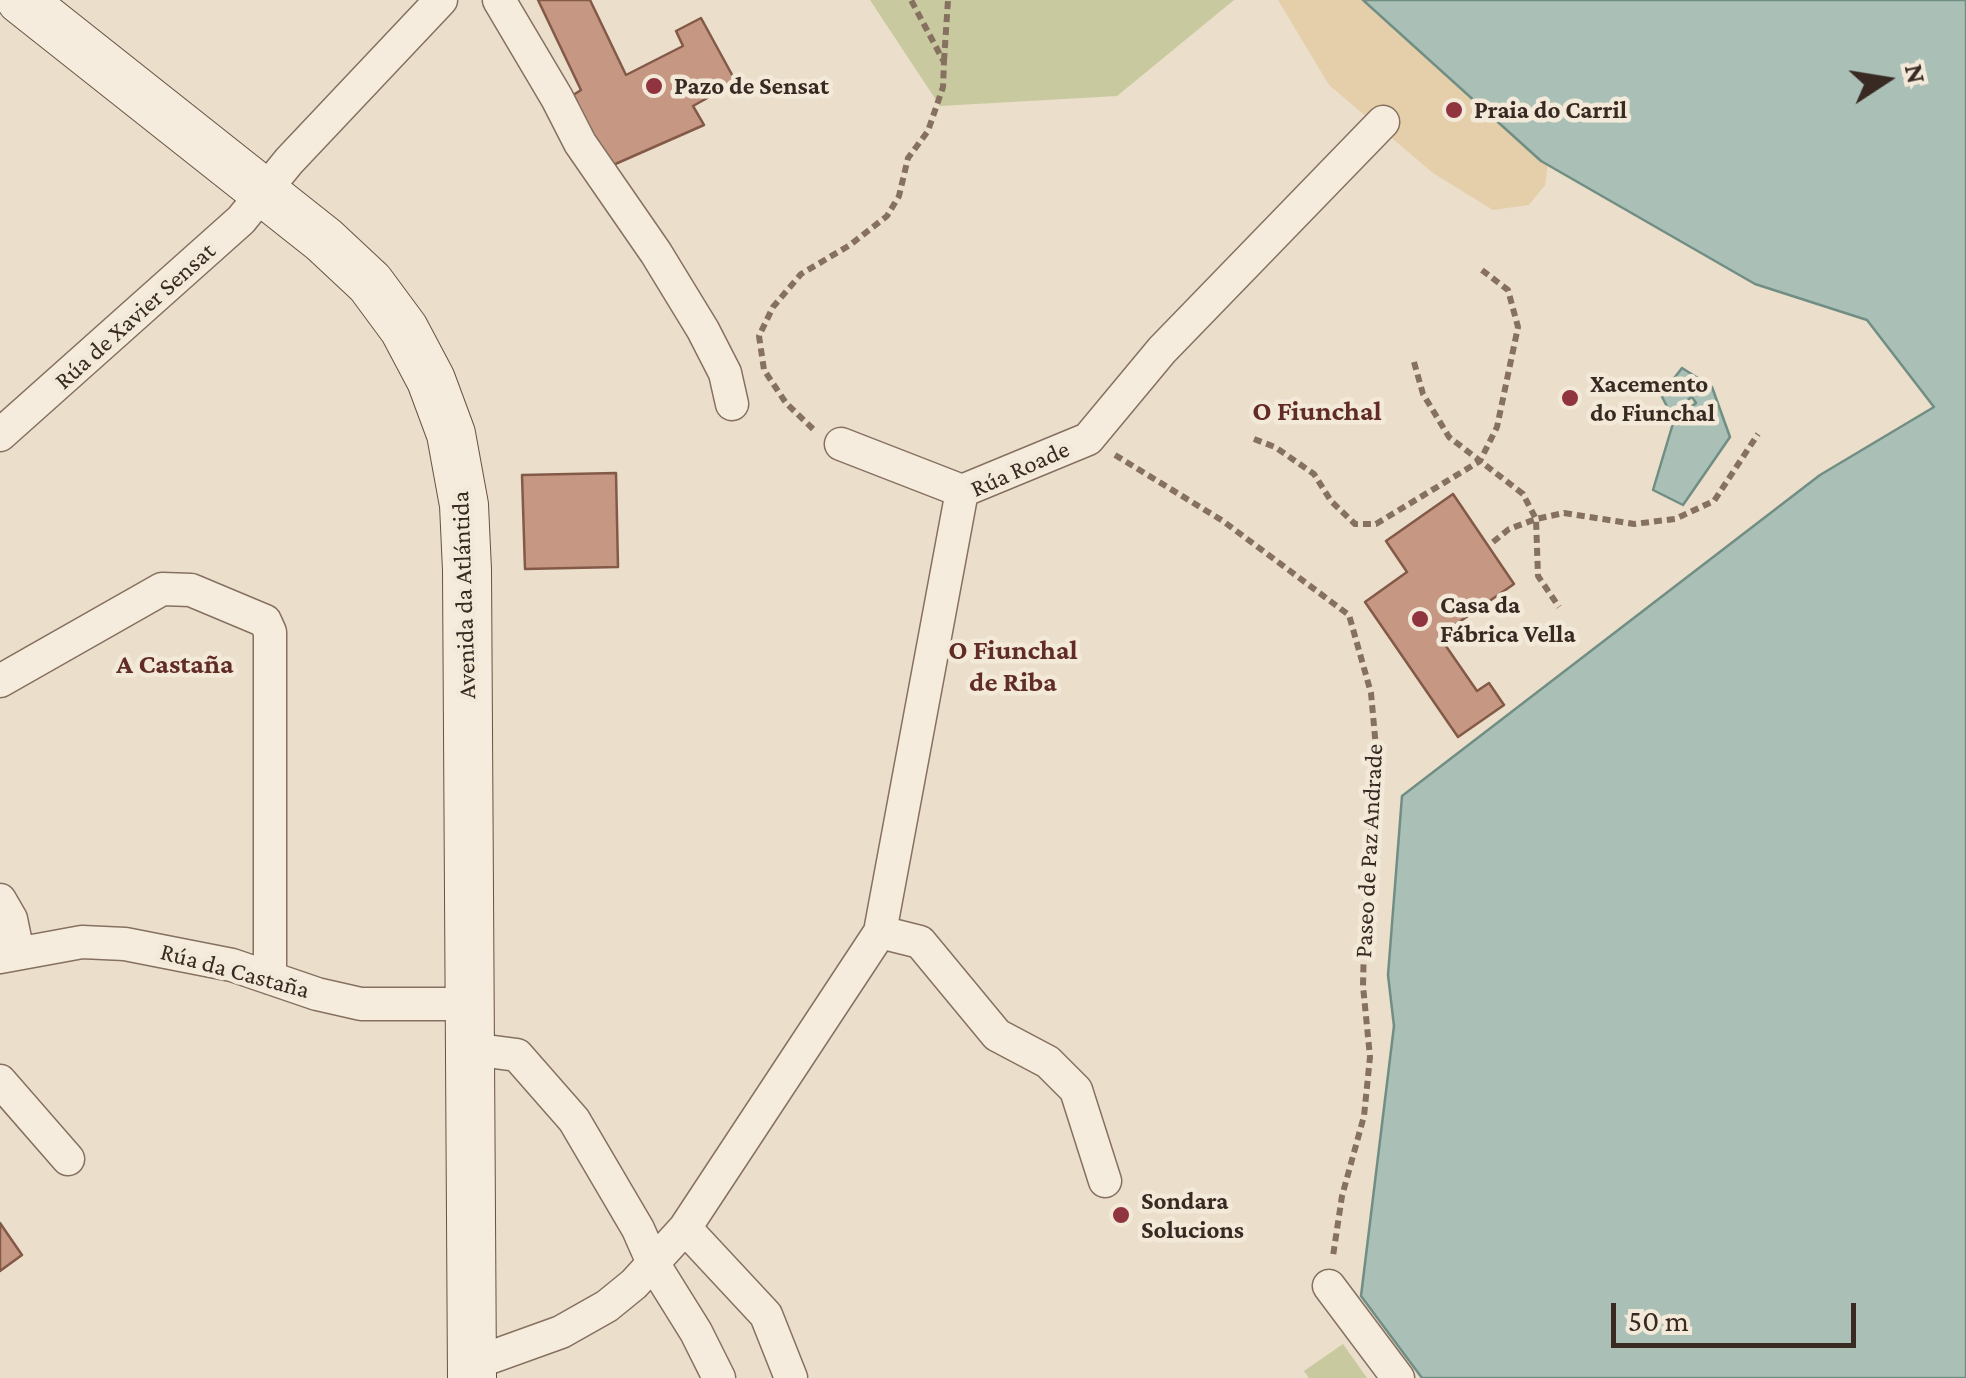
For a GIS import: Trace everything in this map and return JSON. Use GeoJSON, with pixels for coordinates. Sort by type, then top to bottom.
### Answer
{"type":"FeatureCollection","features":[{"type":"Feature","properties":{"kind":"street","name":"Avenida da Atlántida"},"geometry":{"type":"LineString","coordinates":[[21,0],[264,190],[370,283],[404,329],[451,434],[464,505],[468,570],[472,1371]]}},
{"type":"Feature","properties":{"kind":"street","name":"Rúa de Xavier Sensat"},"geometry":{"type":"LineString","coordinates":[[0,434],[241,220],[264,190],[441,0]]}},
{"type":"Feature","properties":{"kind":"street"},"geometry":{"type":"LineString","coordinates":[[499,0],[558,98],[580,143],[656,253],[703,330],[724,374],[732,404]]}},
{"type":"Feature","properties":{"kind":"street","name":"Rúa Roade"},"geometry":{"type":"LineString","coordinates":[[472,1371],[561,1332],[607,1306],[653,1263],[685,1228],[880,932],[962,491],[1088,439],[1162,350],[1383,122]]}},
{"type":"Feature","properties":{"kind":"street"},"geometry":{"type":"LineString","coordinates":[[841,444],[962,491]]}},
{"type":"Feature","properties":{"kind":"street"},"geometry":{"type":"LineString","coordinates":[[0,681],[162,589],[191,590],[265,621],[270,632],[270,978]]}},
{"type":"Feature","properties":{"kind":"street"},"geometry":{"type":"LineString","coordinates":[[0,900],[11,919],[9,955]]}},
{"type":"Feature","properties":{"kind":"street"},"geometry":{"type":"LineString","coordinates":[[880,932],[920,942],[997,1035],[1048,1062],[1076,1090],[1105,1181]]}},
{"type":"Feature","properties":{"kind":"street","name":"Rúa da Castaña"},"geometry":{"type":"LineString","coordinates":[[9,955],[82,942],[125,944],[232,965],[361,1004],[471,1026],[517,1055],[574,1120],[719,1378]]}},
{"type":"Feature","properties":{"kind":"street"},"geometry":{"type":"LineString","coordinates":[[0,1080],[68,1160]]}},
{"type":"Feature","properties":{"kind":"street"},"geometry":{"type":"LineString","coordinates":[[685,1228],[766,1314],[792,1378]]}},
{"type":"Feature","properties":{"kind":"street"},"geometry":{"type":"LineString","coordinates":[[1329,1286],[1398,1378]]}},
{"type":"Feature","properties":{"kind":"path"},"geometry":{"type":"LineString","coordinates":[[911,0],[944,62]]}},
{"type":"Feature","properties":{"kind":"path"},"geometry":{"type":"LineString","coordinates":[[841,444],[810,427],[786,402],[764,370],[759,336],[773,307],[801,274],[850,246],[887,216],[899,196],[908,158],[928,131],[944,86],[948,0]]}},
{"type":"Feature","properties":{"kind":"path"},"geometry":{"type":"LineString","coordinates":[[1254,439],[1314,474],[1331,501],[1355,524],[1376,524],[1480,461],[1497,427],[1518,327],[1508,290],[1478,267]]}},
{"type":"Feature","properties":{"kind":"path"},"geometry":{"type":"LineString","coordinates":[[1414,362],[1423,394],[1449,437],[1523,494],[1536,518],[1538,576],[1559,607]]}},
{"type":"Feature","properties":{"kind":"path"},"geometry":{"type":"LineString","coordinates":[[1492,542],[1509,529],[1536,518],[1564,514],[1634,524],[1674,519],[1714,501],[1758,434]]}},
{"type":"Feature","properties":{"kind":"path","name":"Paseo de Paz Andrade"},"geometry":{"type":"LineString","coordinates":[[1088,439],[1223,521],[1349,615],[1371,693],[1377,759],[1365,900],[1363,986],[1370,1057],[1364,1116],[1342,1196],[1329,1286]]}},
{"type":"Feature","properties":{"kind":"green space"},"geometry":{"type":"Polygon","coordinates":[[[870,0],[1234,0],[1117,96],[940,106],[870,0]]]}},
{"type":"Feature","properties":{"kind":"green space"},"geometry":{"type":"Polygon","coordinates":[[[1343,1344],[1367,1378],[1309,1378],[1304,1371],[1343,1344]]]}},
{"type":"Feature","properties":{"kind":"sand","name":"Praia do Carril"},"geometry":{"type":"Polygon","coordinates":[[[1278,0],[1537,0],[1552,134],[1545,185],[1529,205],[1493,210],[1433,173],[1329,85],[1278,0]]]}},
{"type":"Feature","properties":{"kind":"shaded area"},"geometry":{"type":"Polygon","coordinates":[[[1363,0],[1966,0],[1966,1378],[1422,1378],[1361,1296],[1394,1026],[1388,975],[1402,796],[1820,475],[1934,407],[1867,320],[1755,284],[1541,161],[1363,0]]]}},
{"type":"Feature","properties":{"kind":"shaded area"},"geometry":{"type":"Polygon","coordinates":[[[1682,368],[1712,387],[1730,437],[1683,505],[1653,490],[1674,420],[1696,403],[1692,397],[1670,412],[1661,395],[1682,368]]]}},
{"type":"Feature","properties":{"kind":"building","name":"Pazo de Sensat"},"geometry":{"type":"Polygon","coordinates":[[[538,0],[590,0],[626,75],[683,46],[676,31],[701,18],[736,82],[693,106],[704,125],[604,169],[567,99],[581,90],[538,0]]]}},
{"type":"Feature","properties":{"kind":"building"},"geometry":{"type":"Polygon","coordinates":[[[616,473],[618,567],[525,569],[522,475],[616,473]]]}},
{"type":"Feature","properties":{"kind":"building","name":"Casa da Fábrica Vella"},"geometry":{"type":"Polygon","coordinates":[[[1453,494],[1514,584],[1439,636],[1477,691],[1489,683],[1504,705],[1458,737],[1365,602],[1407,572],[1386,541],[1453,494]]]}},
{"type":"Feature","properties":{"kind":"building"},"geometry":{"type":"Polygon","coordinates":[[[0,1223],[22,1255],[0,1271],[0,1223]]]}},
{"type":"Feature","properties":{"kind":"place","name":"Pazo de Sensat"},"geometry":{"type":"Point","coordinates":[654,86]}},
{"type":"Feature","properties":{"kind":"place","name":"Praia do Carril"},"geometry":{"type":"Point","coordinates":[1454,110]}},
{"type":"Feature","properties":{"kind":"place","name":"Xacemento do Fiunchal"},"geometry":{"type":"Point","coordinates":[1570,398]}},
{"type":"Feature","properties":{"kind":"place","name":"Casa da Fábrica Vella"},"geometry":{"type":"Point","coordinates":[1420,619]}},
{"type":"Feature","properties":{"kind":"place","name":"Sondara Solucions"},"geometry":{"type":"Point","coordinates":[1121,1215]}},
{"type":"Feature","properties":{"kind":"district","name":"O Fiunchal"},"geometry":{"type":"Point","coordinates":[1317,411]}},
{"type":"Feature","properties":{"kind":"district","name":"A Castaña"},"geometry":{"type":"Point","coordinates":[175,664]}},
{"type":"Feature","properties":{"kind":"district","name":"O Fiunchal de Riba"},"geometry":{"type":"Point","coordinates":[1013,666]}}]}
